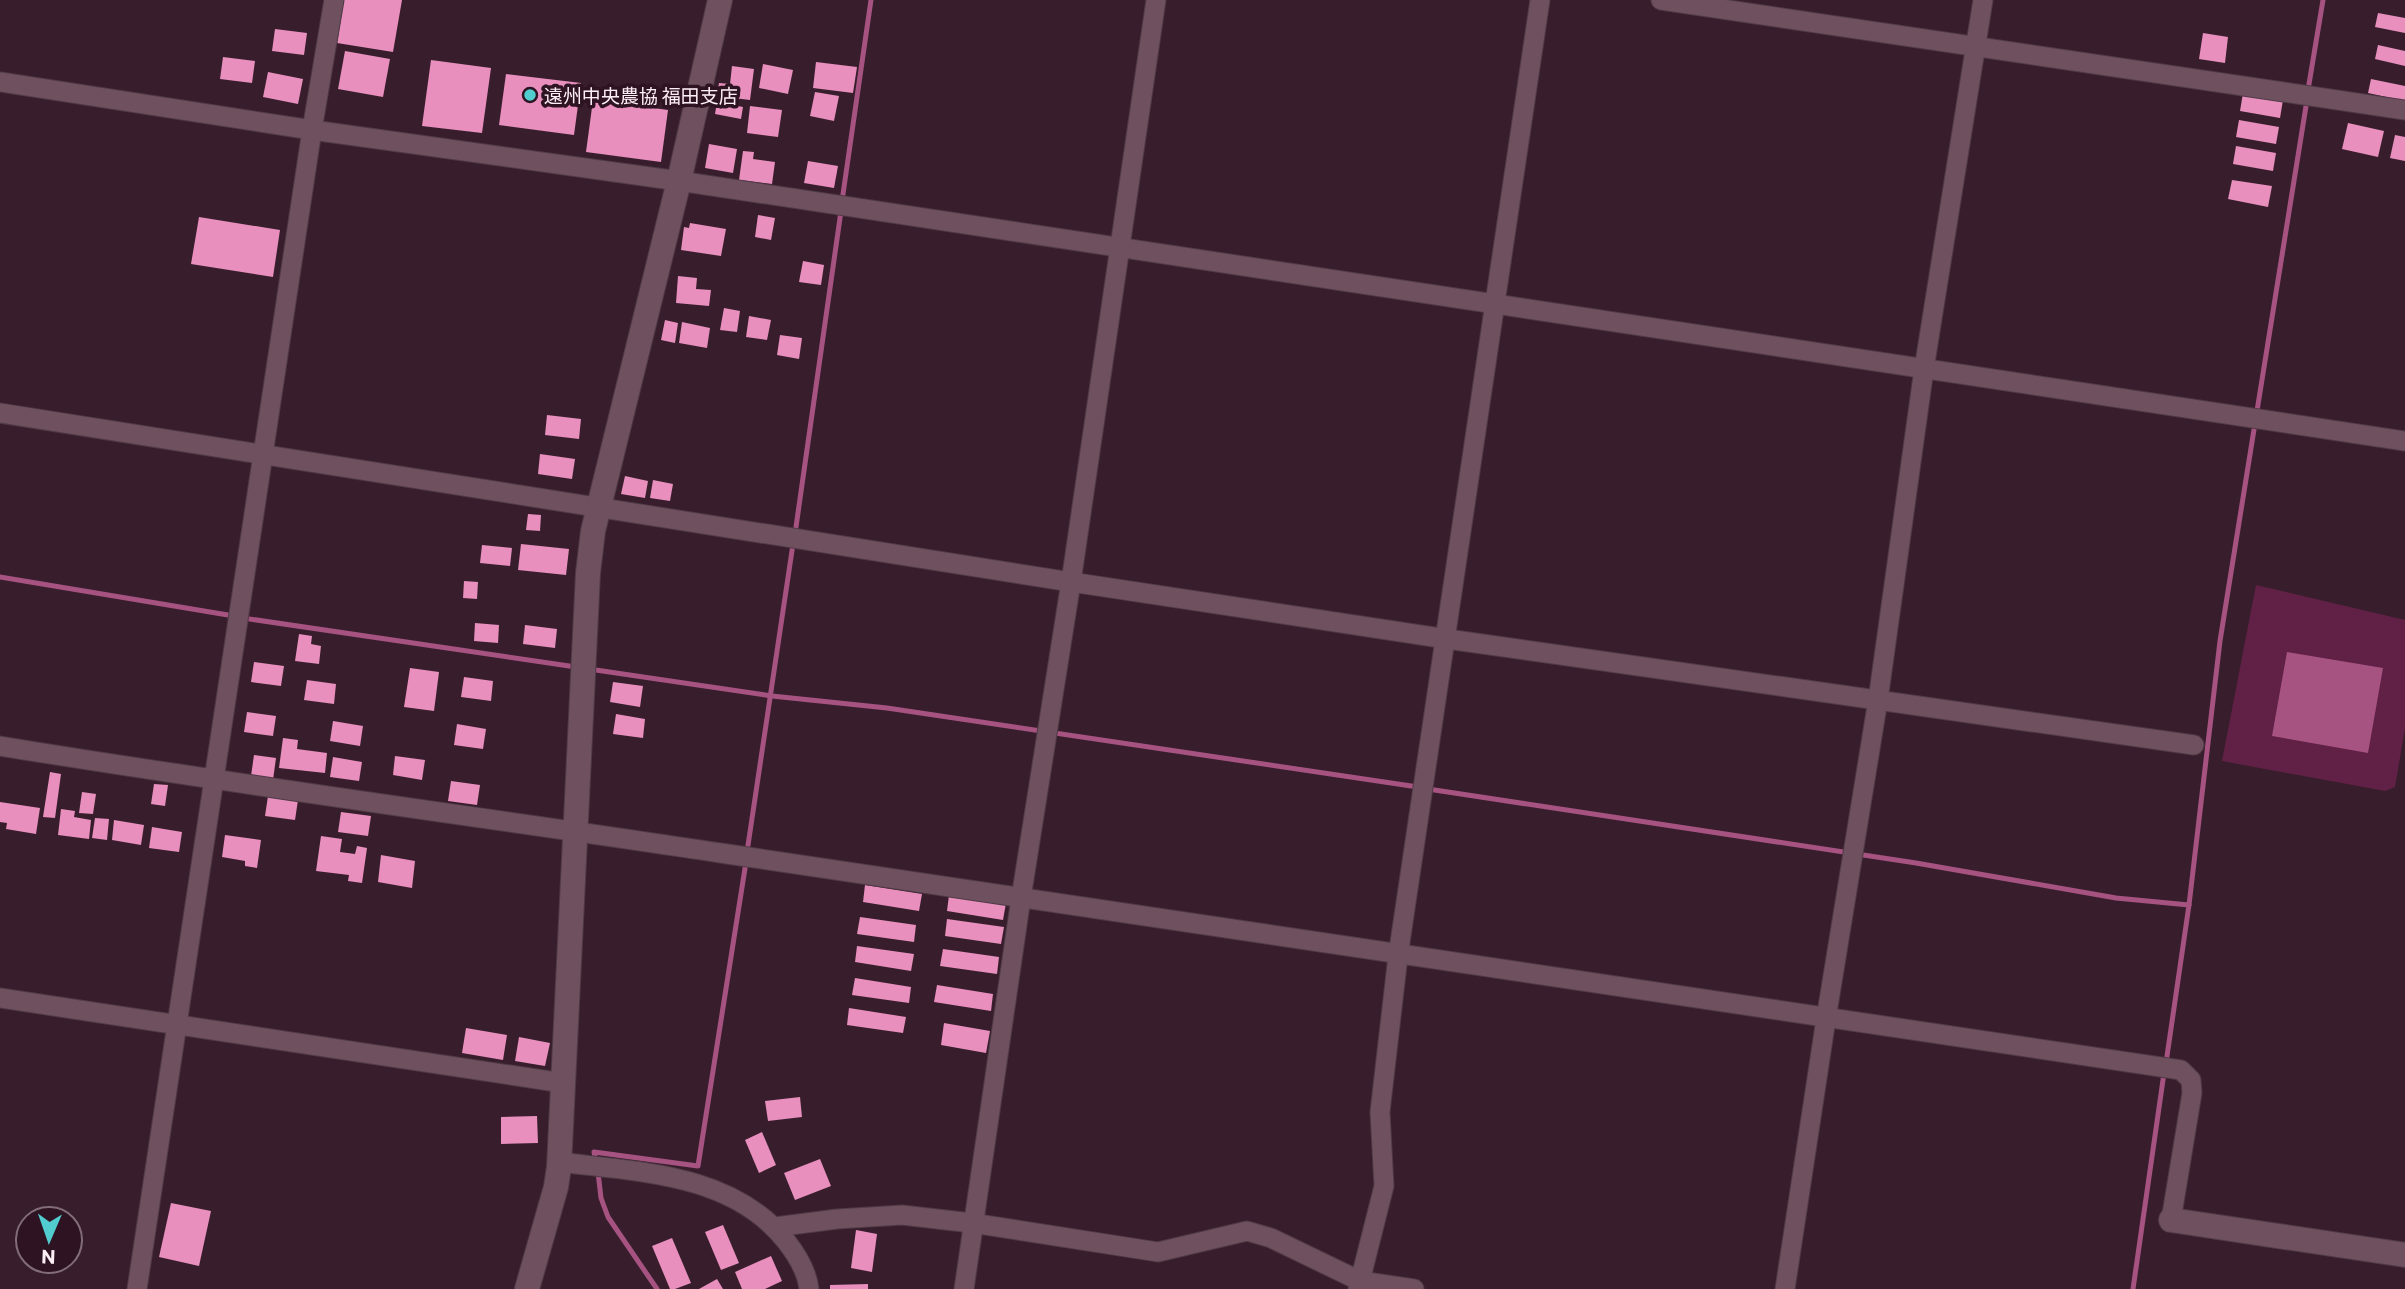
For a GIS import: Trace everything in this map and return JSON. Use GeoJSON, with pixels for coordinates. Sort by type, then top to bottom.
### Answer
{"type":"FeatureCollection","features":[{"type":"Feature","properties":{"kind":"street"},"geometry":{"type":"LineString","coordinates":[[137,1289],[312,130],[334,0]]}},
{"type":"Feature","properties":{"kind":"street"},"geometry":{"type":"LineString","coordinates":[[527,1289],[556,1187],[559,1162],[588,573],[593,531],[679,181],[720,0]]}},
{"type":"Feature","properties":{"kind":"street"},"geometry":{"type":"LineString","coordinates":[[964,1289],[1156,0]]}},
{"type":"Feature","properties":{"kind":"street"},"geometry":{"type":"LineString","coordinates":[[1359,1285],[1384,1186],[1380,1112],[1398,956],[1540,0]]}},
{"type":"Feature","properties":{"kind":"street"},"geometry":{"type":"LineString","coordinates":[[1661,0],[2405,110]]}},
{"type":"Feature","properties":{"kind":"street"},"geometry":{"type":"LineString","coordinates":[[1785,1289],[1878,700],[1924,369],[1983,0]]}},
{"type":"Feature","properties":{"kind":"street"},"geometry":{"type":"LineString","coordinates":[[0,82],[312,130],[679,181],[2405,441]]}},
{"type":"Feature","properties":{"kind":"street"},"geometry":{"type":"LineString","coordinates":[[0,412],[1071,582],[1447,639],[2194,745]]}},
{"type":"Feature","properties":{"kind":"street"},"geometry":{"type":"LineString","coordinates":[[0,746],[214,781],[575,831],[1398,956],[2181,1070],[2191,1080],[2192,1093],[2171,1220],[2405,1255]]}},
{"type":"Feature","properties":{"kind":"street"},"geometry":{"type":"LineString","coordinates":[[0,998],[563,1083]]}},
{"type":"Feature","properties":{"kind":"street"},"geometry":{"type":"LineString","coordinates":[[559,1162],[680,1178],[719,1192],[775,1227],[798,1257],[808,1289]]}},
{"type":"Feature","properties":{"kind":"street"},"geometry":{"type":"LineString","coordinates":[[775,1227],[837,1219],[902,1215],[1158,1252],[1247,1231],[1271,1238],[1359,1285],[1414,1289]]}},
{"type":"Feature","properties":{"kind":"shaded area"},"geometry":{"type":"Polygon","coordinates":[[[2256,585],[2405,620],[2405,728],[2395,787],[2385,791],[2222,761],[2256,585]]]}},
{"type":"Feature","properties":{"kind":"shaded area"},"geometry":{"type":"Polygon","coordinates":[[[2287,652],[2383,668],[2368,753],[2272,736],[2287,652]]]}},
{"type":"Feature","properties":{"kind":"building"},"geometry":{"type":"Polygon","coordinates":[[[344,0],[402,0],[393,52],[337,43],[344,0]]]}},
{"type":"Feature","properties":{"kind":"building"},"geometry":{"type":"Polygon","coordinates":[[[2378,13],[2405,18],[2405,33],[2375,27],[2378,13]]]}},
{"type":"Feature","properties":{"kind":"building"},"geometry":{"type":"Polygon","coordinates":[[[275,29],[307,33],[304,55],[272,51],[275,29]]]}},
{"type":"Feature","properties":{"kind":"building"},"geometry":{"type":"Polygon","coordinates":[[[2203,33],[2228,37],[2225,63],[2199,59],[2203,33]]]}},
{"type":"Feature","properties":{"kind":"building"},"geometry":{"type":"Polygon","coordinates":[[[2378,45],[2405,51],[2405,66],[2375,59],[2378,45]]]}},
{"type":"Feature","properties":{"kind":"building"},"geometry":{"type":"Polygon","coordinates":[[[345,51],[390,59],[383,97],[338,89],[345,51]]]}},
{"type":"Feature","properties":{"kind":"building"},"geometry":{"type":"Polygon","coordinates":[[[223,57],[255,61],[252,83],[220,79],[223,57]]]}},
{"type":"Feature","properties":{"kind":"building"},"geometry":{"type":"Polygon","coordinates":[[[431,60],[491,68],[482,133],[422,126],[431,60]]]}},
{"type":"Feature","properties":{"kind":"building"},"geometry":{"type":"Polygon","coordinates":[[[816,62],[857,67],[853,93],[813,88],[816,62]]]}},
{"type":"Feature","properties":{"kind":"building"},"geometry":{"type":"Polygon","coordinates":[[[763,64],[793,70],[788,94],[759,88],[763,64]]]}},
{"type":"Feature","properties":{"kind":"building"},"geometry":{"type":"Polygon","coordinates":[[[732,66],[754,69],[750,100],[717,96],[719,83],[730,84],[732,66]]]}},
{"type":"Feature","properties":{"kind":"building"},"geometry":{"type":"Polygon","coordinates":[[[268,72],[303,79],[298,104],[263,97],[268,72]]]}},
{"type":"Feature","properties":{"kind":"building"},"geometry":{"type":"Polygon","coordinates":[[[506,74],[581,83],[574,135],[499,125],[506,74]]]}},
{"type":"Feature","properties":{"kind":"building"},"geometry":{"type":"Polygon","coordinates":[[[2371,79],[2405,86],[2405,101],[2368,93],[2371,79]]]}},
{"type":"Feature","properties":{"kind":"building"},"geometry":{"type":"Polygon","coordinates":[[[815,92],[839,96],[834,121],[810,116],[815,92]]]}},
{"type":"Feature","properties":{"kind":"building"},"geometry":{"type":"Polygon","coordinates":[[[2243,93],[2283,100],[2280,118],[2240,111],[2243,93]]]}},
{"type":"Feature","properties":{"kind":"building"},"geometry":{"type":"Polygon","coordinates":[[[593,100],[668,110],[661,162],[586,152],[593,100]]]}},
{"type":"Feature","properties":{"kind":"building"},"geometry":{"type":"Polygon","coordinates":[[[717,102],[743,107],[741,119],[715,114],[717,102]]]}},
{"type":"Feature","properties":{"kind":"building"},"geometry":{"type":"Polygon","coordinates":[[[750,106],[782,110],[778,137],[747,133],[750,106]]]}},
{"type":"Feature","properties":{"kind":"building"},"geometry":{"type":"Polygon","coordinates":[[[2239,120],[2279,127],[2276,144],[2236,137],[2239,120]]]}},
{"type":"Feature","properties":{"kind":"building"},"geometry":{"type":"Polygon","coordinates":[[[2348,123],[2384,131],[2378,157],[2342,149],[2348,123]]]}},
{"type":"Feature","properties":{"kind":"building"},"geometry":{"type":"Polygon","coordinates":[[[2395,135],[2405,137],[2405,161],[2390,158],[2395,135]]]}},
{"type":"Feature","properties":{"kind":"building"},"geometry":{"type":"Polygon","coordinates":[[[709,144],[737,149],[733,173],[705,168],[709,144]]]}},
{"type":"Feature","properties":{"kind":"building"},"geometry":{"type":"Polygon","coordinates":[[[2236,146],[2276,153],[2273,171],[2233,164],[2236,146]]]}},
{"type":"Feature","properties":{"kind":"building"},"geometry":{"type":"Polygon","coordinates":[[[743,151],[754,152],[753,159],[775,162],[772,184],[739,180],[743,151]]]}},
{"type":"Feature","properties":{"kind":"building"},"geometry":{"type":"Polygon","coordinates":[[[808,161],[838,166],[834,188],[804,183],[808,161]]]}},
{"type":"Feature","properties":{"kind":"building"},"geometry":{"type":"Polygon","coordinates":[[[2232,180],[2272,186],[2268,207],[2228,199],[2232,180]]]}},
{"type":"Feature","properties":{"kind":"building"},"geometry":{"type":"Polygon","coordinates":[[[758,215],[775,218],[771,240],[755,237],[758,215]]]}},
{"type":"Feature","properties":{"kind":"building"},"geometry":{"type":"Polygon","coordinates":[[[199,217],[280,230],[273,277],[191,264],[199,217]]]}},
{"type":"Feature","properties":{"kind":"building"},"geometry":{"type":"Polygon","coordinates":[[[690,223],[726,229],[721,256],[681,250],[684,227],[689,228],[690,223]]]}},
{"type":"Feature","properties":{"kind":"building"},"geometry":{"type":"Polygon","coordinates":[[[803,261],[824,265],[821,285],[799,282],[803,261]]]}},
{"type":"Feature","properties":{"kind":"building"},"geometry":{"type":"Polygon","coordinates":[[[678,276],[697,278],[696,289],[711,290],[709,306],[676,303],[678,276]]]}},
{"type":"Feature","properties":{"kind":"building"},"geometry":{"type":"Polygon","coordinates":[[[724,308],[740,311],[737,332],[720,330],[724,308]]]}},
{"type":"Feature","properties":{"kind":"building"},"geometry":{"type":"Polygon","coordinates":[[[749,316],[771,320],[767,340],[746,337],[749,316]]]}},
{"type":"Feature","properties":{"kind":"building"},"geometry":{"type":"Polygon","coordinates":[[[665,320],[678,323],[675,343],[661,340],[665,320]]]}},
{"type":"Feature","properties":{"kind":"building"},"geometry":{"type":"Polygon","coordinates":[[[682,322],[710,328],[707,348],[679,343],[682,322]]]}},
{"type":"Feature","properties":{"kind":"building"},"geometry":{"type":"Polygon","coordinates":[[[780,335],[802,338],[799,359],[777,355],[780,335]]]}},
{"type":"Feature","properties":{"kind":"building"},"geometry":{"type":"Polygon","coordinates":[[[547,415],[581,419],[579,439],[545,435],[547,415]]]}},
{"type":"Feature","properties":{"kind":"building"},"geometry":{"type":"Polygon","coordinates":[[[540,454],[575,459],[572,479],[538,474],[540,454]]]}},
{"type":"Feature","properties":{"kind":"building"},"geometry":{"type":"Polygon","coordinates":[[[625,476],[648,481],[645,498],[621,494],[625,476]]]}},
{"type":"Feature","properties":{"kind":"building"},"geometry":{"type":"Polygon","coordinates":[[[653,480],[673,484],[670,501],[650,498],[653,480]]]}},
{"type":"Feature","properties":{"kind":"building"},"geometry":{"type":"Polygon","coordinates":[[[528,514],[541,515],[540,531],[526,530],[528,514]]]}},
{"type":"Feature","properties":{"kind":"building"},"geometry":{"type":"Polygon","coordinates":[[[521,544],[569,549],[566,575],[518,570],[521,544]]]}},
{"type":"Feature","properties":{"kind":"building"},"geometry":{"type":"Polygon","coordinates":[[[482,545],[512,548],[510,566],[480,563],[482,545]]]}},
{"type":"Feature","properties":{"kind":"building"},"geometry":{"type":"Polygon","coordinates":[[[464,581],[478,582],[477,599],[463,598],[464,581]]]}},
{"type":"Feature","properties":{"kind":"building"},"geometry":{"type":"Polygon","coordinates":[[[475,623],[499,625],[498,643],[474,641],[475,623]]]}},
{"type":"Feature","properties":{"kind":"building"},"geometry":{"type":"Polygon","coordinates":[[[525,625],[557,629],[555,648],[523,644],[525,625]]]}},
{"type":"Feature","properties":{"kind":"building"},"geometry":{"type":"Polygon","coordinates":[[[299,634],[312,636],[311,644],[321,646],[319,664],[295,661],[299,634]]]}},
{"type":"Feature","properties":{"kind":"building"},"geometry":{"type":"Polygon","coordinates":[[[254,662],[284,666],[281,686],[251,682],[254,662]]]}},
{"type":"Feature","properties":{"kind":"building"},"geometry":{"type":"Polygon","coordinates":[[[410,668],[439,672],[434,711],[404,707],[410,668]]]}},
{"type":"Feature","properties":{"kind":"building"},"geometry":{"type":"Polygon","coordinates":[[[464,677],[493,681],[491,701],[461,697],[464,677]]]}},
{"type":"Feature","properties":{"kind":"building"},"geometry":{"type":"Polygon","coordinates":[[[307,680],[336,684],[334,704],[304,700],[307,680]]]}},
{"type":"Feature","properties":{"kind":"building"},"geometry":{"type":"Polygon","coordinates":[[[613,682],[643,686],[640,707],[610,702],[613,682]]]}},
{"type":"Feature","properties":{"kind":"building"},"geometry":{"type":"Polygon","coordinates":[[[247,712],[276,716],[273,736],[244,732],[247,712]]]}},
{"type":"Feature","properties":{"kind":"building"},"geometry":{"type":"Polygon","coordinates":[[[616,714],[645,719],[643,738],[613,734],[616,714]]]}},
{"type":"Feature","properties":{"kind":"building"},"geometry":{"type":"Polygon","coordinates":[[[333,721],[363,726],[360,746],[330,741],[333,721]]]}},
{"type":"Feature","properties":{"kind":"building"},"geometry":{"type":"Polygon","coordinates":[[[457,724],[486,729],[483,749],[454,745],[457,724]]]}},
{"type":"Feature","properties":{"kind":"building"},"geometry":{"type":"Polygon","coordinates":[[[283,738],[298,740],[297,749],[327,753],[325,773],[279,768],[283,738]]]}},
{"type":"Feature","properties":{"kind":"building"},"geometry":{"type":"Polygon","coordinates":[[[254,755],[276,758],[273,780],[251,776],[254,755]]]}},
{"type":"Feature","properties":{"kind":"building"},"geometry":{"type":"Polygon","coordinates":[[[395,756],[425,760],[422,780],[393,775],[395,756]]]}},
{"type":"Feature","properties":{"kind":"building"},"geometry":{"type":"Polygon","coordinates":[[[333,757],[362,762],[359,781],[330,777],[333,757]]]}},
{"type":"Feature","properties":{"kind":"building"},"geometry":{"type":"Polygon","coordinates":[[[50,772],[61,774],[55,818],[43,817],[50,772]]]}},
{"type":"Feature","properties":{"kind":"building"},"geometry":{"type":"Polygon","coordinates":[[[451,781],[480,785],[477,805],[448,801],[451,781]]]}},
{"type":"Feature","properties":{"kind":"building"},"geometry":{"type":"Polygon","coordinates":[[[154,784],[168,785],[165,806],[151,804],[154,784]]]}},
{"type":"Feature","properties":{"kind":"building"},"geometry":{"type":"Polygon","coordinates":[[[82,792],[96,794],[93,814],[79,813],[82,792]]]}},
{"type":"Feature","properties":{"kind":"building"},"geometry":{"type":"Polygon","coordinates":[[[268,796],[298,800],[295,820],[265,816],[268,796]]]}},
{"type":"Feature","properties":{"kind":"building"},"geometry":{"type":"Polygon","coordinates":[[[0,802],[40,808],[36,834],[6,829],[7,823],[0,822],[0,802]]]}},
{"type":"Feature","properties":{"kind":"building"},"geometry":{"type":"Polygon","coordinates":[[[61,809],[75,811],[74,817],[91,820],[89,839],[58,835],[61,809]]]}},
{"type":"Feature","properties":{"kind":"building"},"geometry":{"type":"Polygon","coordinates":[[[341,812],[371,816],[368,836],[338,832],[341,812]]]}},
{"type":"Feature","properties":{"kind":"building"},"geometry":{"type":"Polygon","coordinates":[[[95,818],[109,819],[107,840],[92,838],[95,818]]]}},
{"type":"Feature","properties":{"kind":"building"},"geometry":{"type":"Polygon","coordinates":[[[114,820],[144,825],[141,845],[112,840],[114,820]]]}},
{"type":"Feature","properties":{"kind":"building"},"geometry":{"type":"Polygon","coordinates":[[[152,827],[182,832],[179,852],[149,848],[152,827]]]}},
{"type":"Feature","properties":{"kind":"building"},"geometry":{"type":"Polygon","coordinates":[[[225,835],[261,840],[257,868],[245,866],[245,861],[222,857],[225,835]]]}},
{"type":"Feature","properties":{"kind":"building"},"geometry":{"type":"Polygon","coordinates":[[[321,836],[342,839],[340,852],[355,854],[357,846],[367,848],[362,883],[348,881],[349,875],[316,871],[321,836]]]}},
{"type":"Feature","properties":{"kind":"building"},"geometry":{"type":"Polygon","coordinates":[[[381,855],[415,861],[412,888],[378,882],[381,855]]]}},
{"type":"Feature","properties":{"kind":"building"},"geometry":{"type":"Polygon","coordinates":[[[865,885],[922,894],[919,911],[863,902],[865,885]]]}},
{"type":"Feature","properties":{"kind":"building"},"geometry":{"type":"Polygon","coordinates":[[[949,895],[1006,903],[1003,920],[947,911],[949,895]]]}},
{"type":"Feature","properties":{"kind":"building"},"geometry":{"type":"Polygon","coordinates":[[[860,917],[916,925],[914,942],[857,934],[860,917]]]}},
{"type":"Feature","properties":{"kind":"building"},"geometry":{"type":"Polygon","coordinates":[[[947,919],[1004,927],[1001,944],[945,936],[947,919]]]}},
{"type":"Feature","properties":{"kind":"building"},"geometry":{"type":"Polygon","coordinates":[[[857,946],[914,954],[911,971],[855,962],[857,946]]]}},
{"type":"Feature","properties":{"kind":"building"},"geometry":{"type":"Polygon","coordinates":[[[943,949],[999,957],[997,974],[940,966],[943,949]]]}},
{"type":"Feature","properties":{"kind":"building"},"geometry":{"type":"Polygon","coordinates":[[[855,978],[911,987],[909,1003],[852,995],[855,978]]]}},
{"type":"Feature","properties":{"kind":"building"},"geometry":{"type":"Polygon","coordinates":[[[937,985],[993,994],[991,1011],[934,1002],[937,985]]]}},
{"type":"Feature","properties":{"kind":"building"},"geometry":{"type":"Polygon","coordinates":[[[849,1008],[906,1017],[903,1033],[847,1025],[849,1008]]]}},
{"type":"Feature","properties":{"kind":"building"},"geometry":{"type":"Polygon","coordinates":[[[944,1023],[990,1031],[986,1053],[941,1045],[944,1023]]]}},
{"type":"Feature","properties":{"kind":"building"},"geometry":{"type":"Polygon","coordinates":[[[466,1028],[507,1035],[503,1060],[462,1053],[466,1028]]]}},
{"type":"Feature","properties":{"kind":"building"},"geometry":{"type":"Polygon","coordinates":[[[519,1037],[550,1043],[545,1066],[515,1061],[519,1037]]]}},
{"type":"Feature","properties":{"kind":"building"},"geometry":{"type":"Polygon","coordinates":[[[800,1097],[802,1117],[768,1121],[765,1101],[800,1097]]]}},
{"type":"Feature","properties":{"kind":"building"},"geometry":{"type":"Polygon","coordinates":[[[537,1116],[538,1143],[501,1144],[501,1117],[537,1116]]]}},
{"type":"Feature","properties":{"kind":"building"},"geometry":{"type":"Polygon","coordinates":[[[762,1132],[776,1165],[759,1173],[745,1140],[762,1132]]]}},
{"type":"Feature","properties":{"kind":"building"},"geometry":{"type":"Polygon","coordinates":[[[820,1159],[831,1186],[795,1200],[784,1173],[820,1159]]]}},
{"type":"Feature","properties":{"kind":"building"},"geometry":{"type":"Polygon","coordinates":[[[171,1203],[211,1211],[199,1266],[159,1257],[171,1203]]]}},
{"type":"Feature","properties":{"kind":"building"},"geometry":{"type":"Polygon","coordinates":[[[723,1225],[739,1263],[721,1270],[705,1232],[723,1225]]]}},
{"type":"Feature","properties":{"kind":"building"},"geometry":{"type":"Polygon","coordinates":[[[856,1230],[877,1234],[872,1272],[851,1268],[856,1230]]]}},
{"type":"Feature","properties":{"kind":"building"},"geometry":{"type":"Polygon","coordinates":[[[672,1238],[691,1283],[675,1289],[670,1289],[652,1246],[672,1238]]]}},
{"type":"Feature","properties":{"kind":"building"},"geometry":{"type":"Polygon","coordinates":[[[771,1256],[782,1281],[765,1289],[742,1289],[735,1272],[771,1256]]]}},
{"type":"Feature","properties":{"kind":"building"},"geometry":{"type":"Polygon","coordinates":[[[717,1279],[723,1289],[699,1289],[717,1279]]]}},
{"type":"Feature","properties":{"kind":"building"},"geometry":{"type":"Polygon","coordinates":[[[868,1284],[868,1289],[830,1289],[830,1285],[868,1284]]]}},
{"type":"Feature","properties":{"kind":"waterway"},"geometry":{"type":"LineString","coordinates":[[842,201],[871,0]]}},
{"type":"Feature","properties":{"kind":"waterway"},"geometry":{"type":"LineString","coordinates":[[2308,90],[2323,0]]}},
{"type":"Feature","properties":{"kind":"waterway"},"geometry":{"type":"LineString","coordinates":[[2166,1063],[2189,905],[2220,641],[2307,100]]}},
{"type":"Feature","properties":{"kind":"waterway"},"geometry":{"type":"LineString","coordinates":[[795,534],[841,211]]}},
{"type":"Feature","properties":{"kind":"waterway"},"geometry":{"type":"LineString","coordinates":[[747,852],[793,544]]}},
{"type":"Feature","properties":{"kind":"waterway"},"geometry":{"type":"LineString","coordinates":[[0,577],[234,616]]}},
{"type":"Feature","properties":{"kind":"waterway"},"geometry":{"type":"LineString","coordinates":[[243,618],[576,667]]}},
{"type":"Feature","properties":{"kind":"waterway"},"geometry":{"type":"LineString","coordinates":[[589,669],[772,696],[887,708],[1418,787]]}},
{"type":"Feature","properties":{"kind":"waterway"},"geometry":{"type":"LineString","coordinates":[[1428,789],[1916,863],[2116,898],[2189,905]]}},
{"type":"Feature","properties":{"kind":"waterway"},"geometry":{"type":"LineString","coordinates":[[596,1162],[594,1152],[698,1166],[746,862]]}},
{"type":"Feature","properties":{"kind":"waterway"},"geometry":{"type":"LineString","coordinates":[[2133,1289],[2164,1073]]}},
{"type":"Feature","properties":{"kind":"waterway"},"geometry":{"type":"LineString","coordinates":[[598,1172],[601,1198],[608,1217],[657,1289]]}},
{"type":"Feature","properties":{"kind":"place","name":"遠州中央農協 福田支店"},"geometry":{"type":"Point","coordinates":[530,95]}}]}
